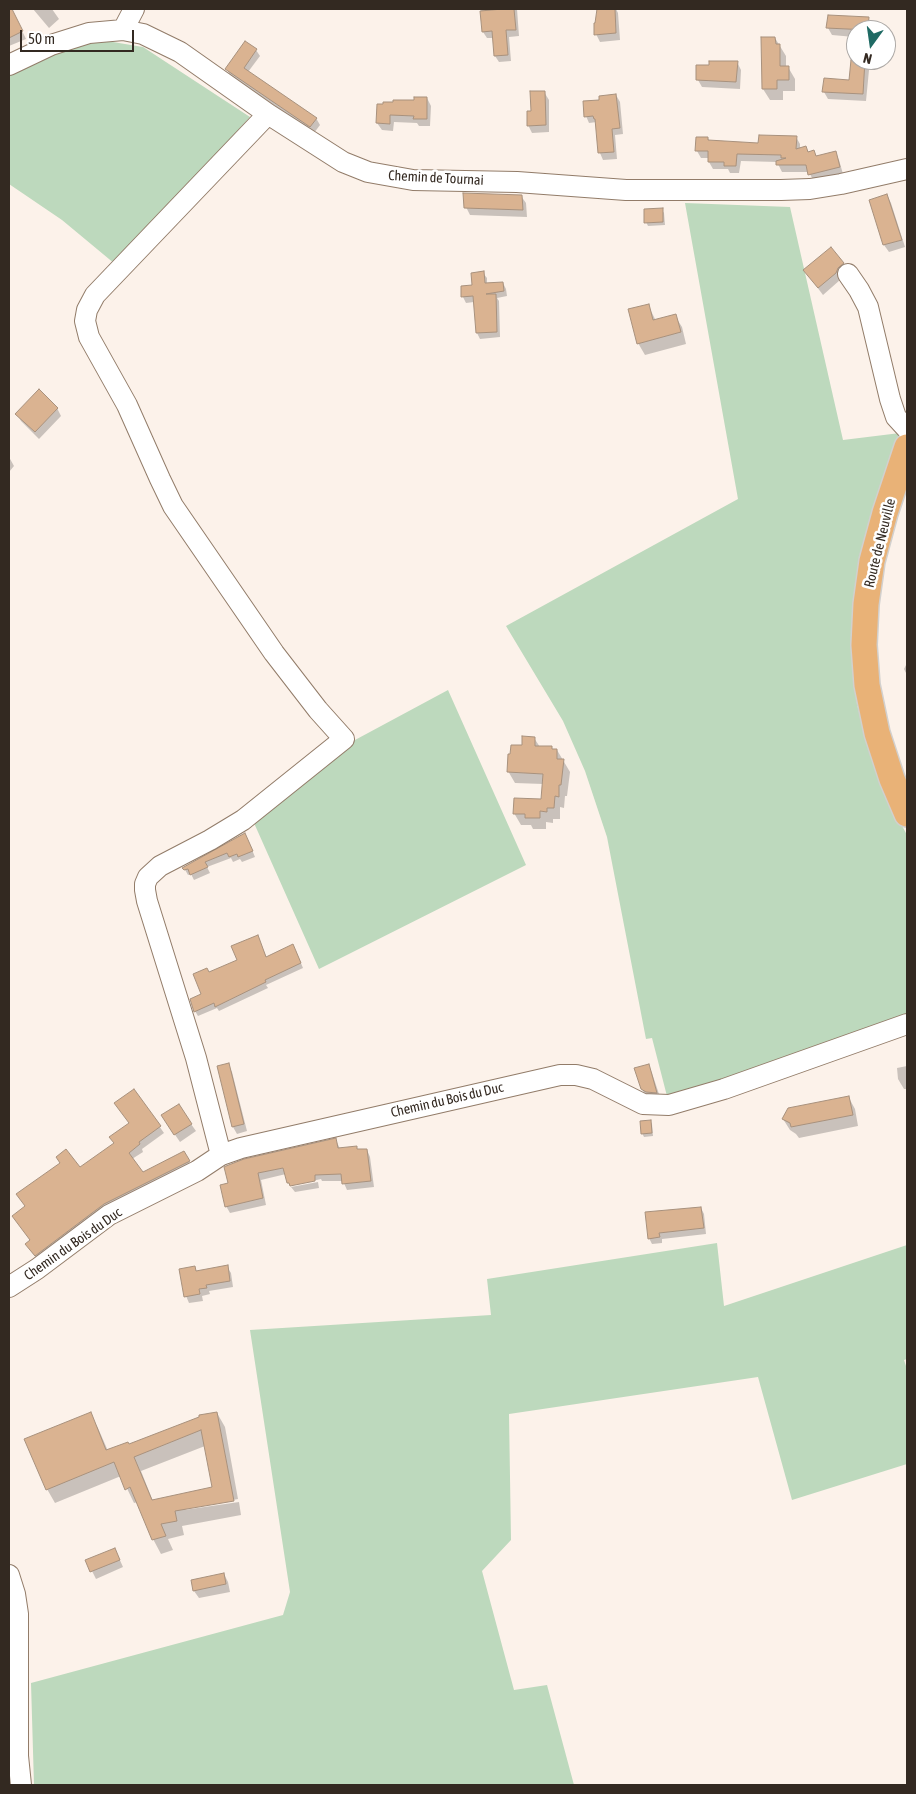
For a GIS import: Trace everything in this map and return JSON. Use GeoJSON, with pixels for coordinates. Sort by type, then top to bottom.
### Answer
{"type":"FeatureCollection","features":[{"type":"Feature","properties":{"kind":"main road","name":"Route de Neuville"},"geometry":{"type":"LineString","coordinates":[[907,447],[883,520],[872,561],[866,604],[864,645],[867,685],[877,733],[892,779],[907,814]]}},
{"type":"Feature","properties":{"kind":"main road","name":"Route de Neuville"},"geometry":{"type":"LineString","coordinates":[[907,483],[884,564],[878,606],[876,646],[879,685],[888,732],[907,788]]}},
{"type":"Feature","properties":{"kind":"street"},"geometry":{"type":"LineString","coordinates":[[122,30],[134,9]]}},
{"type":"Feature","properties":{"kind":"street","name":"Chemin de Tournai"},"geometry":{"type":"LineString","coordinates":[[9,65],[51,45],[76,36],[99,31],[122,30],[143,34],[167,44],[268,114],[330,154],[356,168],[380,175],[413,180],[517,182],[626,190],[781,190],[832,186],[907,168]]}},
{"type":"Feature","properties":{"kind":"street"},"geometry":{"type":"LineString","coordinates":[[221,1155],[196,1058],[147,901],[145,890],[148,877],[153,871],[243,820],[344,739],[318,710],[274,652],[173,506],[124,398],[88,338],[85,321],[87,310],[95,295],[268,114]]}},
{"type":"Feature","properties":{"kind":"street"},"geometry":{"type":"LineString","coordinates":[[848,274],[868,307],[896,418],[907,429]]}},
{"type":"Feature","properties":{"kind":"street","name":"Chemin du Bois du Duc"},"geometry":{"type":"LineString","coordinates":[[9,1287],[37,1269],[110,1215],[197,1171],[221,1155],[241,1148],[560,1075],[584,1076],[643,1104],[669,1105],[724,1089],[907,1024]]}},
{"type":"Feature","properties":{"kind":"street"},"geometry":{"type":"LineString","coordinates":[[9,1575],[15,1594],[18,1614],[18,1756],[21,1785]]}},
{"type":"Feature","properties":{"kind":"green space"},"geometry":{"type":"Polygon","coordinates":[[[101,40],[143,47],[250,117],[115,264],[62,220],[9,184],[9,75],[56,53],[101,40]]]}},
{"type":"Feature","properties":{"kind":"green space"},"geometry":{"type":"Polygon","coordinates":[[[685,203],[790,207],[843,440],[900,433],[872,529],[854,650],[857,704],[865,738],[887,798],[907,835],[907,1023],[668,1100],[652,1038],[646,1039],[607,837],[585,771],[563,721],[506,626],[738,499],[685,203]]]}},
{"type":"Feature","properties":{"kind":"green space"},"geometry":{"type":"Polygon","coordinates":[[[448,690],[526,865],[319,969],[254,823],[355,740],[448,690]]]}},
{"type":"Feature","properties":{"kind":"green space"},"geometry":{"type":"Polygon","coordinates":[[[717,1243],[724,1306],[907,1245],[907,1359],[904,1360],[907,1369],[907,1464],[792,1500],[758,1377],[509,1414],[511,1540],[482,1571],[514,1690],[547,1685],[574,1785],[34,1785],[31,1683],[283,1615],[290,1592],[250,1330],[491,1315],[487,1279],[717,1243]]]}},
{"type":"Feature","properties":{"kind":"building"},"geometry":{"type":"Polygon","coordinates":[[[9,9],[12,9],[23,31],[9,38],[9,9]]]}},
{"type":"Feature","properties":{"kind":"building"},"geometry":{"type":"Polygon","coordinates":[[[514,9],[516,30],[506,30],[508,55],[494,56],[492,31],[482,32],[480,11],[514,9]]]}},
{"type":"Feature","properties":{"kind":"building"},"geometry":{"type":"Polygon","coordinates":[[[597,9],[615,9],[616,33],[594,35],[597,9]]]}},
{"type":"Feature","properties":{"kind":"building"},"geometry":{"type":"Polygon","coordinates":[[[828,15],[869,17],[869,20],[846,20],[846,29],[826,28],[828,15]]]}},
{"type":"Feature","properties":{"kind":"building"},"geometry":{"type":"Polygon","coordinates":[[[761,37],[775,37],[776,44],[780,44],[780,66],[789,66],[789,80],[777,80],[777,89],[762,89],[761,37]]]}},
{"type":"Feature","properties":{"kind":"building"},"geometry":{"type":"Polygon","coordinates":[[[245,41],[257,49],[244,68],[317,118],[310,127],[225,69],[245,41]]]}},
{"type":"Feature","properties":{"kind":"building"},"geometry":{"type":"Polygon","coordinates":[[[709,61],[738,61],[736,82],[696,80],[696,65],[709,65],[709,61]]]}},
{"type":"Feature","properties":{"kind":"building"},"geometry":{"type":"Polygon","coordinates":[[[850,70],[864,70],[863,94],[822,92],[824,78],[849,80],[850,70]]]}},
{"type":"Feature","properties":{"kind":"building"},"geometry":{"type":"Polygon","coordinates":[[[530,91],[545,91],[546,125],[527,126],[527,111],[531,111],[530,91]]]}},
{"type":"Feature","properties":{"kind":"building"},"geometry":{"type":"Polygon","coordinates":[[[616,94],[620,128],[612,129],[614,152],[598,153],[595,119],[593,116],[584,117],[583,101],[599,100],[599,96],[616,94]]]}},
{"type":"Feature","properties":{"kind":"building"},"geometry":{"type":"Polygon","coordinates":[[[414,97],[427,97],[427,119],[413,119],[414,116],[390,115],[390,124],[376,123],[377,104],[393,102],[393,100],[414,100],[414,97]]]}},
{"type":"Feature","properties":{"kind":"building"},"geometry":{"type":"Polygon","coordinates":[[[759,135],[797,136],[796,149],[806,146],[808,152],[814,150],[816,156],[836,151],[840,167],[808,175],[806,165],[776,165],[776,161],[786,158],[781,158],[781,155],[737,154],[736,166],[724,166],[724,162],[708,162],[708,151],[695,151],[696,137],[708,137],[708,140],[758,143],[759,135]]]}},
{"type":"Feature","properties":{"kind":"building"},"geometry":{"type":"Polygon","coordinates":[[[463,193],[522,195],[523,210],[464,208],[463,193]]]}},
{"type":"Feature","properties":{"kind":"building"},"geometry":{"type":"Polygon","coordinates":[[[887,194],[902,240],[883,245],[869,200],[887,194]]]}},
{"type":"Feature","properties":{"kind":"building"},"geometry":{"type":"Polygon","coordinates":[[[663,208],[663,222],[644,223],[644,209],[663,208]]]}},
{"type":"Feature","properties":{"kind":"building"},"geometry":{"type":"Polygon","coordinates":[[[831,247],[844,263],[838,268],[836,273],[818,288],[803,270],[831,247]]]}},
{"type":"Feature","properties":{"kind":"building"},"geometry":{"type":"Polygon","coordinates":[[[484,271],[485,283],[503,282],[504,291],[486,294],[496,294],[497,332],[476,333],[473,296],[461,297],[461,286],[472,285],[471,273],[484,271]]]}},
{"type":"Feature","properties":{"kind":"building"},"geometry":{"type":"Polygon","coordinates":[[[649,304],[653,320],[676,314],[681,332],[637,344],[628,309],[649,304]]]}},
{"type":"Feature","properties":{"kind":"building"},"geometry":{"type":"Polygon","coordinates":[[[39,389],[58,408],[35,432],[15,414],[39,389]]]}},
{"type":"Feature","properties":{"kind":"building"},"geometry":{"type":"Polygon","coordinates":[[[522,736],[535,737],[535,746],[552,746],[552,749],[557,749],[557,759],[564,759],[561,785],[559,785],[559,797],[555,796],[554,808],[547,808],[547,812],[540,811],[540,818],[525,818],[525,814],[513,814],[514,798],[541,799],[543,774],[507,772],[508,754],[510,754],[511,745],[522,745],[522,736]]]}},
{"type":"Feature","properties":{"kind":"building"},"geometry":{"type":"Polygon","coordinates":[[[245,833],[253,851],[238,857],[237,854],[229,857],[227,853],[205,862],[208,867],[190,875],[188,869],[184,870],[182,868],[245,833]]]}},
{"type":"Feature","properties":{"kind":"building"},"geometry":{"type":"Polygon","coordinates":[[[258,935],[266,957],[293,944],[301,963],[215,1007],[214,1003],[194,1012],[190,999],[201,994],[193,974],[207,968],[209,972],[237,960],[231,946],[258,935]]]}},
{"type":"Feature","properties":{"kind":"building"},"geometry":{"type":"Polygon","coordinates":[[[229,1063],[244,1124],[232,1127],[217,1066],[229,1063]]]}},
{"type":"Feature","properties":{"kind":"building"},"geometry":{"type":"Polygon","coordinates":[[[649,1064],[657,1093],[646,1092],[641,1089],[634,1068],[649,1064]]]}},
{"type":"Feature","properties":{"kind":"building"},"geometry":{"type":"Polygon","coordinates":[[[134,1089],[161,1126],[139,1142],[140,1144],[129,1153],[143,1172],[184,1151],[190,1161],[104,1204],[35,1256],[25,1244],[30,1240],[12,1216],[25,1206],[16,1194],[60,1163],[56,1157],[66,1149],[80,1167],[114,1143],[109,1137],[129,1123],[114,1103],[134,1089]]]}},
{"type":"Feature","properties":{"kind":"building"},"geometry":{"type":"Polygon","coordinates":[[[849,1096],[853,1115],[791,1127],[790,1123],[782,1119],[788,1108],[849,1096]]]}},
{"type":"Feature","properties":{"kind":"building"},"geometry":{"type":"Polygon","coordinates":[[[179,1104],[192,1124],[174,1135],[161,1115],[179,1104]]]}},
{"type":"Feature","properties":{"kind":"building"},"geometry":{"type":"Polygon","coordinates":[[[651,1120],[652,1133],[641,1134],[640,1121],[651,1120]]]}},
{"type":"Feature","properties":{"kind":"building"},"geometry":{"type":"Polygon","coordinates":[[[336,1138],[338,1148],[357,1146],[357,1149],[367,1149],[371,1181],[342,1184],[341,1174],[315,1175],[315,1181],[290,1186],[287,1183],[283,1168],[258,1173],[263,1198],[225,1207],[220,1185],[228,1183],[224,1167],[244,1159],[336,1138]]]}},
{"type":"Feature","properties":{"kind":"building"},"geometry":{"type":"Polygon","coordinates":[[[701,1207],[704,1228],[659,1233],[660,1237],[648,1239],[645,1212],[701,1207]]]}},
{"type":"Feature","properties":{"kind":"building"},"geometry":{"type":"Polygon","coordinates":[[[228,1265],[230,1281],[206,1285],[207,1288],[199,1289],[200,1294],[184,1297],[179,1269],[195,1266],[196,1271],[228,1265]]]}},
{"type":"Feature","properties":{"kind":"building"},"geometry":{"type":"Polygon","coordinates":[[[91,1412],[106,1450],[128,1442],[129,1444],[199,1417],[199,1415],[217,1412],[234,1501],[175,1511],[177,1521],[161,1524],[166,1536],[152,1540],[130,1487],[125,1490],[114,1462],[46,1490],[24,1439],[91,1412]],[[201,1430],[134,1457],[152,1500],[212,1487],[201,1430]]]}},
{"type":"Feature","properties":{"kind":"building"},"geometry":{"type":"Polygon","coordinates":[[[115,1548],[120,1560],[90,1572],[85,1560],[115,1548]]]}},
{"type":"Feature","properties":{"kind":"building"},"geometry":{"type":"Polygon","coordinates":[[[224,1573],[226,1584],[193,1591],[191,1580],[224,1573]]]}}]}
